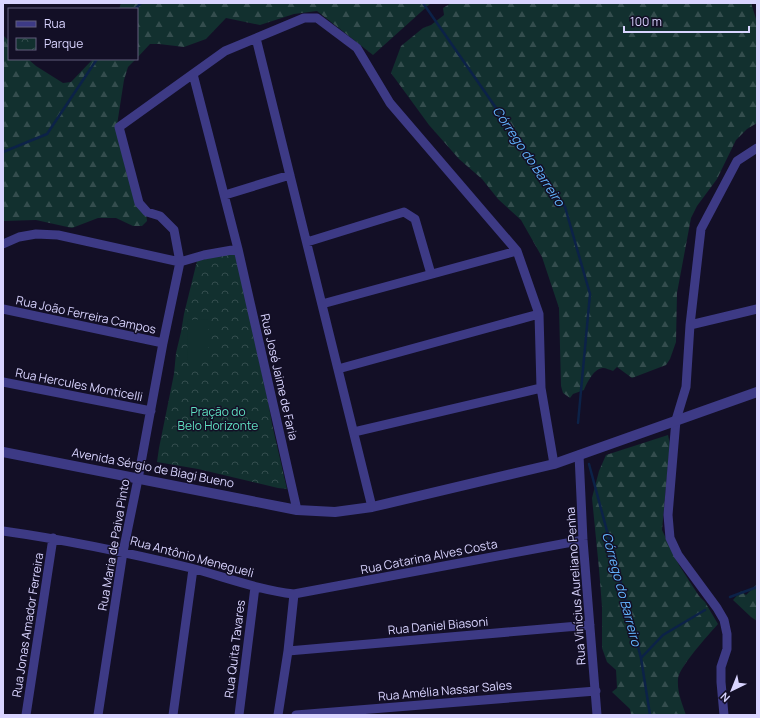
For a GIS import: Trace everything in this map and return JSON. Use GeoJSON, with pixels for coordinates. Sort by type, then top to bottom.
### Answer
{"type":"FeatureCollection","features":[{"type":"Feature","properties":{"kind":"street"},"geometry":{"type":"LineString","coordinates":[[180,262],[174,230],[160,216],[147,212],[139,203],[119,127],[225,51],[304,18],[316,18],[357,48],[390,103],[517,251],[539,314],[542,388],[554,464]]}},
{"type":"Feature","properties":{"kind":"street"},"geometry":{"type":"LineString","coordinates":[[256,38],[372,506]]}},
{"type":"Feature","properties":{"kind":"street","name":"Rua José Jaime de Faria"},"geometry":{"type":"LineString","coordinates":[[193,74],[238,249],[297,510]]}},
{"type":"Feature","properties":{"kind":"street"},"geometry":{"type":"LineString","coordinates":[[724,715],[721,667],[726,649],[727,634],[724,620],[717,608],[678,555],[670,538],[668,515],[676,420],[686,387],[690,325],[701,228],[737,161],[757,148]]}},
{"type":"Feature","properties":{"kind":"street"},"geometry":{"type":"LineString","coordinates":[[225,195],[290,175]]}},
{"type":"Feature","properties":{"kind":"street"},"geometry":{"type":"LineString","coordinates":[[307,242],[404,212],[415,218],[431,274]]}},
{"type":"Feature","properties":{"kind":"street"},"geometry":{"type":"LineString","coordinates":[[3,244],[19,237],[36,234],[58,235],[180,262],[204,255],[238,249]]}},
{"type":"Feature","properties":{"kind":"street"},"geometry":{"type":"LineString","coordinates":[[322,304],[517,251]]}},
{"type":"Feature","properties":{"kind":"street","name":"Rua Maria de Paiva Pinto"},"geometry":{"type":"LineString","coordinates":[[98,715],[123,552],[180,262]]}},
{"type":"Feature","properties":{"kind":"street","name":"Rua João Ferreira Campos"},"geometry":{"type":"LineString","coordinates":[[3,309],[163,344]]}},
{"type":"Feature","properties":{"kind":"street"},"geometry":{"type":"LineString","coordinates":[[690,325],[757,309]]}},
{"type":"Feature","properties":{"kind":"street"},"geometry":{"type":"LineString","coordinates":[[338,369],[539,314]]}},
{"type":"Feature","properties":{"kind":"street","name":"Rua Hercules Monticelli"},"geometry":{"type":"LineString","coordinates":[[3,382],[151,411]]}},
{"type":"Feature","properties":{"kind":"street"},"geometry":{"type":"LineString","coordinates":[[354,432],[542,388]]}},
{"type":"Feature","properties":{"kind":"street","name":"Avenida Sérgio de Biagi Bueno"},"geometry":{"type":"LineString","coordinates":[[3,452],[297,510],[335,512],[372,506],[554,464],[757,392]]}},
{"type":"Feature","properties":{"kind":"street","name":"Rua Vinícius Aureliano Penha"},"geometry":{"type":"LineString","coordinates":[[579,455],[590,625],[598,715]]}},
{"type":"Feature","properties":{"kind":"street","name":"Rua Antônio Menegueli"},"geometry":{"type":"LineString","coordinates":[[3,531],[53,538],[123,552],[193,569],[279,593]]}},
{"type":"Feature","properties":{"kind":"street","name":"Rua Jonas Amador Ferreira"},"geometry":{"type":"LineString","coordinates":[[26,715],[53,538]]}},
{"type":"Feature","properties":{"kind":"street","name":"Rua Catarina Alves Costa"},"geometry":{"type":"LineString","coordinates":[[279,593],[294,594],[584,540]]}},
{"type":"Feature","properties":{"kind":"street"},"geometry":{"type":"LineString","coordinates":[[173,715],[193,569]]}},
{"type":"Feature","properties":{"kind":"street","name":"Rua Quita Tavares"},"geometry":{"type":"LineString","coordinates":[[238,715],[255,587]]}},
{"type":"Feature","properties":{"kind":"street"},"geometry":{"type":"LineString","coordinates":[[278,715],[288,651],[294,594]]}},
{"type":"Feature","properties":{"kind":"street","name":"Rua Daniel Biasoni"},"geometry":{"type":"LineString","coordinates":[[288,651],[590,625]]}},
{"type":"Feature","properties":{"kind":"street","name":"Rua Amélia Nassar Sales"},"geometry":{"type":"LineString","coordinates":[[296,715],[596,691]]}},
{"type":"Feature","properties":{"kind":"green space"},"geometry":{"type":"Polygon","coordinates":[[[121,3],[431,3],[373,55],[317,11],[294,14],[260,25],[226,18],[206,39],[184,47],[150,44],[138,57],[138,8],[119,8],[121,3]]]}},
{"type":"Feature","properties":{"kind":"green space"},"geometry":{"type":"Polygon","coordinates":[[[451,3],[751,3],[757,22],[757,123],[747,129],[736,140],[717,179],[697,206],[691,218],[677,293],[676,342],[670,359],[666,365],[632,378],[617,367],[613,371],[604,368],[600,369],[591,376],[584,390],[573,394],[570,398],[563,393],[561,386],[559,308],[542,257],[521,220],[498,199],[482,179],[459,159],[429,125],[391,73],[401,46],[423,28],[431,25],[444,15],[443,8],[451,3]]]}},
{"type":"Feature","properties":{"kind":"green space"},"geometry":{"type":"Polygon","coordinates":[[[3,33],[8,40],[8,60],[29,60],[63,83],[71,82],[92,60],[135,60],[128,67],[124,80],[117,134],[128,178],[137,186],[146,212],[147,221],[142,226],[133,226],[116,218],[98,218],[72,228],[36,220],[3,221],[3,33]]]}},
{"type":"Feature","properties":{"kind":"green space","name":"Pração do Belo Horizonte"},"geometry":{"type":"Polygon","coordinates":[[[235,252],[287,489],[198,469],[157,462],[174,374],[176,353],[197,261],[235,252]]]}},
{"type":"Feature","properties":{"kind":"green space"},"geometry":{"type":"Polygon","coordinates":[[[208,319],[208,361],[187,361],[188,320],[208,319]]]}},
{"type":"Feature","properties":{"kind":"green space"},"geometry":{"type":"Polygon","coordinates":[[[668,435],[670,444],[662,530],[679,565],[699,596],[705,602],[718,624],[683,667],[678,679],[680,697],[686,715],[631,715],[630,709],[612,692],[617,688],[616,670],[607,662],[602,648],[602,607],[592,498],[599,471],[606,455],[668,435]]]}},
{"type":"Feature","properties":{"kind":"green space"},"geometry":{"type":"Polygon","coordinates":[[[757,584],[757,621],[733,600],[741,591],[746,595],[757,584]]]}},
{"type":"Feature","properties":{"kind":"waterway"},"geometry":{"type":"LineString","coordinates":[[136,8],[141,3]]}},
{"type":"Feature","properties":{"kind":"waterway","name":"Córrego do Barreiro"},"geometry":{"type":"LineString","coordinates":[[423,3],[565,207],[590,294],[578,423]]}},
{"type":"Feature","properties":{"kind":"waterway"},"geometry":{"type":"LineString","coordinates":[[3,152],[47,134],[96,60]]}},
{"type":"Feature","properties":{"kind":"waterway","name":"Córrego do Barreiro"},"geometry":{"type":"LineString","coordinates":[[589,464],[641,658],[650,715]]}},
{"type":"Feature","properties":{"kind":"waterway"},"geometry":{"type":"LineString","coordinates":[[730,597],[757,587]]}},
{"type":"Feature","properties":{"kind":"waterway"},"geometry":{"type":"LineString","coordinates":[[641,658],[663,635],[705,610]]}}]}
